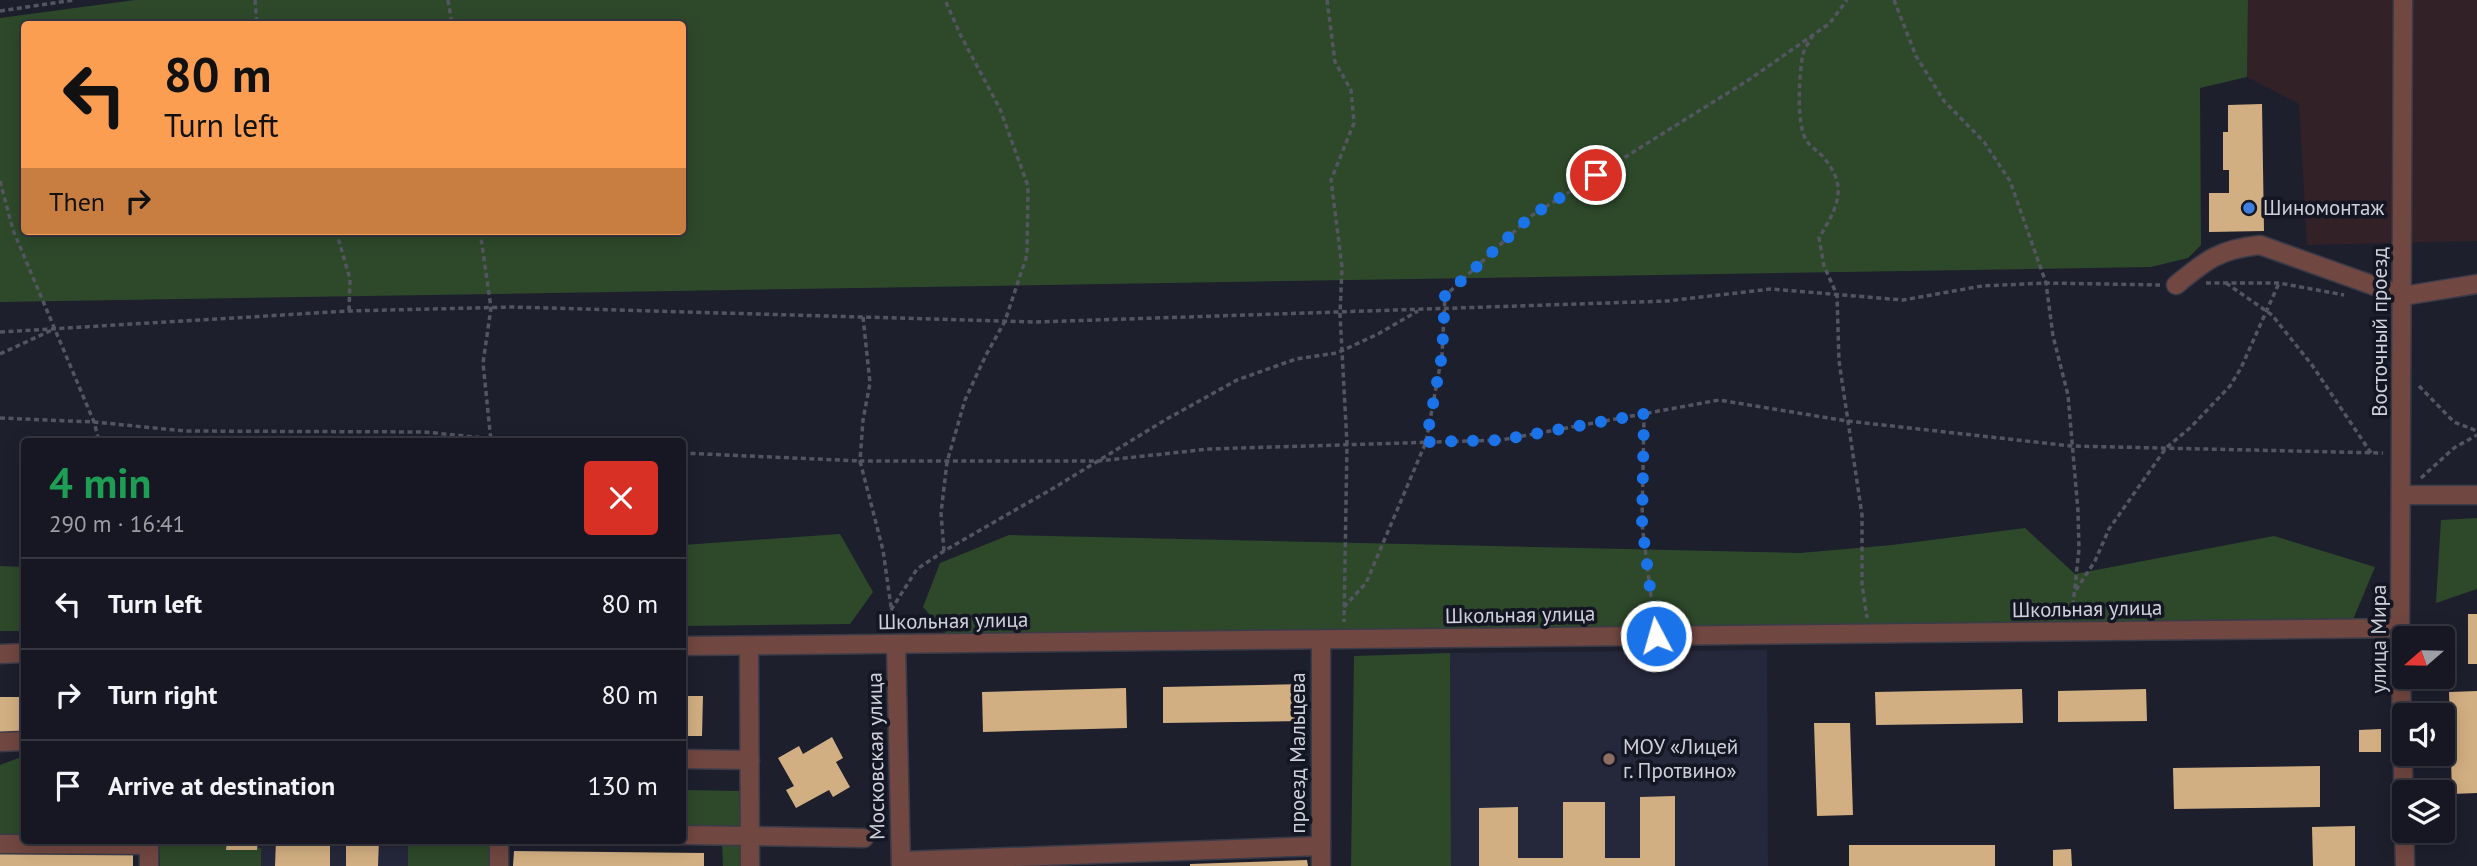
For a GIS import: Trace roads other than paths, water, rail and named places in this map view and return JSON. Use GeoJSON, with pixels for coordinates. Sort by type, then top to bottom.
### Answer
{"type":"FeatureCollection","features":[{"type":"Feature","properties":{"kind":"street","name":"Восточный проезд"},"geometry":{"type":"LineString","coordinates":[[2402,495],[2403,0]]}},
{"type":"Feature","properties":{"kind":"street"},"geometry":{"type":"LineString","coordinates":[[2175,285],[2210,257],[2238,247],[2260,244],[2403,296],[2477,284]]}},
{"type":"Feature","properties":{"kind":"street"},"geometry":{"type":"LineString","coordinates":[[2402,495],[2477,495]]}},
{"type":"Feature","properties":{"kind":"street","name":"улица Мира"},"geometry":{"type":"LineString","coordinates":[[2400,626],[2402,495]]}},
{"type":"Feature","properties":{"kind":"street","name":"Школьная улица"},"geometry":{"type":"LineString","coordinates":[[686,646],[2392,628]]}},
{"type":"Feature","properties":{"kind":"street","name":"проезд Мальцева"},"geometry":{"type":"LineString","coordinates":[[1321,640],[1321,866]]}},
{"type":"Feature","properties":{"kind":"street","name":"Московская улица"},"geometry":{"type":"LineString","coordinates":[[896,644],[901,864]]}},
{"type":"Feature","properties":{"kind":"street"},"geometry":{"type":"LineString","coordinates":[[750,646],[750,866]]}},
{"type":"Feature","properties":{"kind":"street"},"geometry":{"type":"LineString","coordinates":[[0,654],[21,653]]}},
{"type":"Feature","properties":{"kind":"street","name":"улица Мира"},"geometry":{"type":"LineString","coordinates":[[2401,690],[2404,866]]}},
{"type":"Feature","properties":{"kind":"street"},"geometry":{"type":"LineString","coordinates":[[0,742],[21,741]]}},
{"type":"Feature","properties":{"kind":"street"},"geometry":{"type":"LineString","coordinates":[[686,759],[750,760]]}},
{"type":"Feature","properties":{"kind":"street"},"geometry":{"type":"LineString","coordinates":[[686,835],[864,838]]}},
{"type":"Feature","properties":{"kind":"street"},"geometry":{"type":"LineString","coordinates":[[0,844],[21,844]]}},
{"type":"Feature","properties":{"kind":"street"},"geometry":{"type":"LineString","coordinates":[[149,844],[149,866]]}},
{"type":"Feature","properties":{"kind":"street"},"geometry":{"type":"LineString","coordinates":[[499,844],[499,866]]}},
{"type":"Feature","properties":{"kind":"street"},"geometry":{"type":"LineString","coordinates":[[901,864],[1321,846]]}},
{"type":"Feature","properties":{"kind":"place","name":"Шиномонтаж"},"geometry":{"type":"Point","coordinates":[2249,208]}},
{"type":"Feature","properties":{"kind":"place","name":"МОУ «Лицей г. Протвино»"},"geometry":{"type":"Point","coordinates":[1609,759]}}]}
